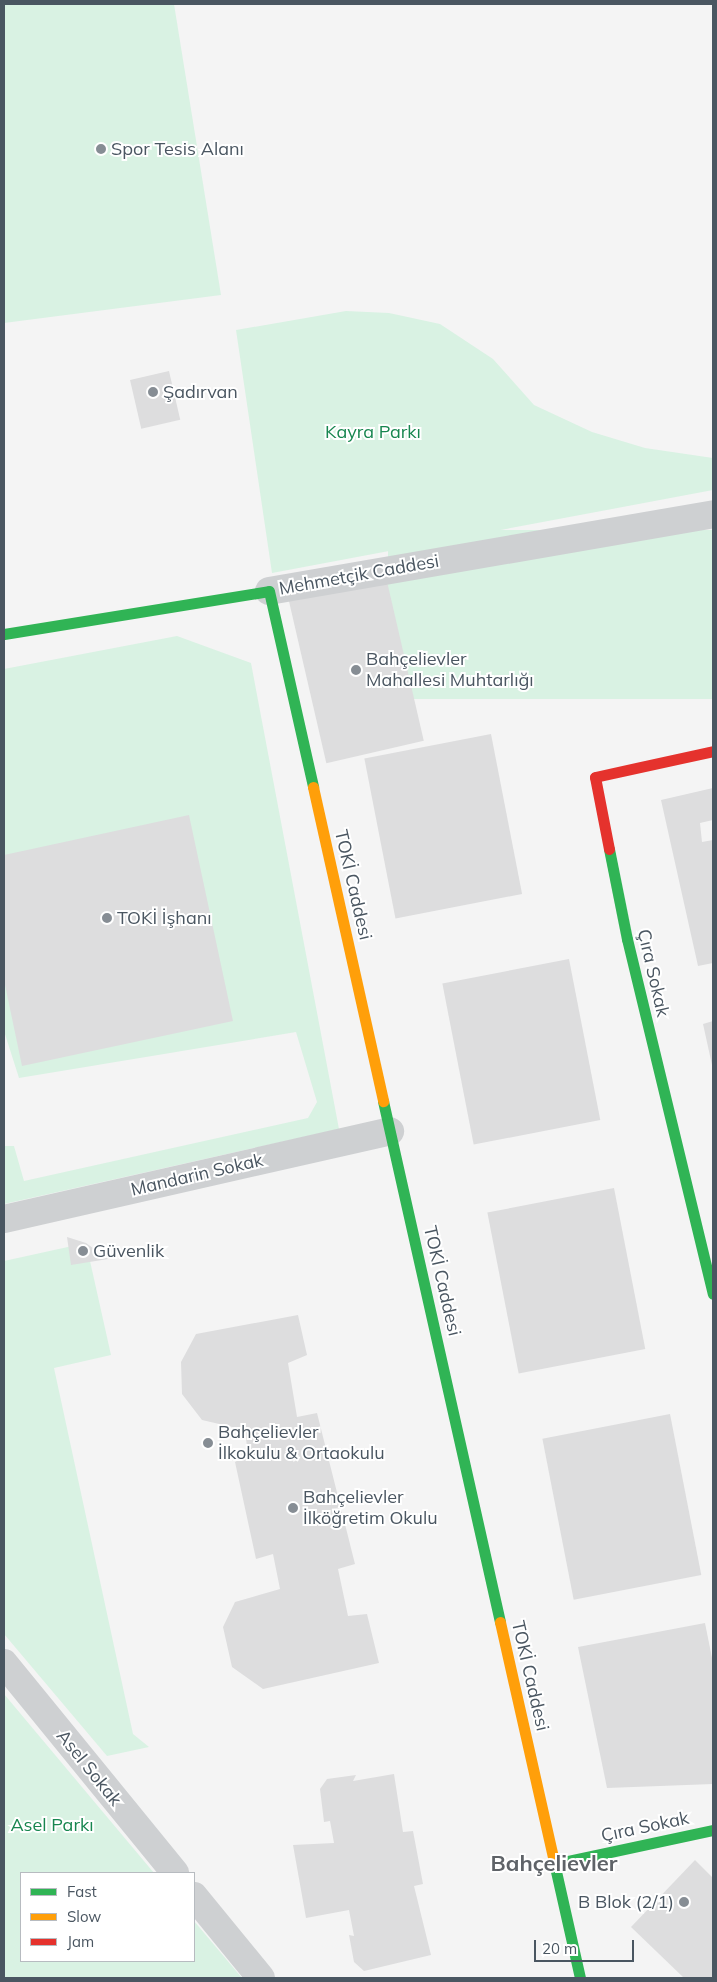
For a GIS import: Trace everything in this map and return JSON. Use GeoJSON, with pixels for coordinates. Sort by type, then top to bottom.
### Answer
{"type":"FeatureCollection","features":[{"type":"Feature","properties":{"kind":"main road","name":"Mehmetçik Caddesi"},"geometry":{"type":"LineString","coordinates":[[4,634],[270,590]]}},
{"type":"Feature","properties":{"kind":"main road","name":"TOKİ Caddesi"},"geometry":{"type":"LineString","coordinates":[[270,590],[580,1978]]}},
{"type":"Feature","properties":{"kind":"main road","name":"Çıra Sokak"},"geometry":{"type":"LineString","coordinates":[[713,751],[595,777],[627,940],[713,1294]]}},
{"type":"Feature","properties":{"kind":"main road","name":"Çıra Sokak"},"geometry":{"type":"LineString","coordinates":[[554,1864],[713,1830]]}},
{"type":"Feature","properties":{"kind":"street","name":"Mehmetçik Caddesi"},"geometry":{"type":"LineString","coordinates":[[270,590],[713,514]]}},
{"type":"Feature","properties":{"kind":"street","name":"Mandarin Sokak"},"geometry":{"type":"LineString","coordinates":[[4,1219],[390,1131]]}},
{"type":"Feature","properties":{"kind":"street","name":"Asel Sokak"},"geometry":{"type":"LineString","coordinates":[[4,1663],[174,1872]]}},
{"type":"Feature","properties":{"kind":"street"},"geometry":{"type":"LineString","coordinates":[[195,1897],[261,1978]]}},
{"type":"Feature","properties":{"kind":"green space","name":"Spor Tesis Alanı"},"geometry":{"type":"Polygon","coordinates":[[[4,4],[174,4],[221,295],[4,323],[4,4]]]}},
{"type":"Feature","properties":{"kind":"green space","name":"Kayra Parkı"},"geometry":{"type":"Polygon","coordinates":[[[346,311],[389,313],[440,324],[493,359],[534,405],[592,432],[645,448],[713,458],[713,490],[272,573],[236,330],[346,311]]]}},
{"type":"Feature","properties":{"kind":"green space"},"geometry":{"type":"Polygon","coordinates":[[[388,530],[713,530],[713,699],[388,699],[388,530]]]}},
{"type":"Feature","properties":{"kind":"green space"},"geometry":{"type":"Polygon","coordinates":[[[177,636],[251,663],[339,1129],[4,1204],[4,1146],[14,1146],[24,1181],[308,1118],[317,1102],[296,1032],[19,1078],[4,1031],[4,669],[177,636]]]}},
{"type":"Feature","properties":{"kind":"green space"},"geometry":{"type":"Polygon","coordinates":[[[86,1243],[111,1355],[54,1368],[133,1734],[149,1747],[107,1756],[4,1634],[4,1261],[86,1243]]]}},
{"type":"Feature","properties":{"kind":"green space","name":"Asel Parkı"},"geometry":{"type":"Polygon","coordinates":[[[4,1694],[153,1872],[20,1872],[20,1962],[195,1962],[195,1922],[242,1978],[4,1978],[4,1694]]]}},
{"type":"Feature","properties":{"kind":"building","name":"Şadırvan"},"geometry":{"type":"Polygon","coordinates":[[[169,371],[180,420],[141,429],[130,380],[169,371]]]}},
{"type":"Feature","properties":{"kind":"building","name":"Bahçelievler Mahallesi Muhtarlığı"},"geometry":{"type":"Polygon","coordinates":[[[386,577],[424,741],[326,763],[289,599],[386,577]]]}},
{"type":"Feature","properties":{"kind":"building"},"geometry":{"type":"Polygon","coordinates":[[[491,734],[522,894],[395,919],[364,759],[491,734]]]}},
{"type":"Feature","properties":{"kind":"building"},"geometry":{"type":"Polygon","coordinates":[[[713,788],[713,820],[700,823],[702,842],[713,840],[713,963],[698,966],[661,800],[713,788]]]}},
{"type":"Feature","properties":{"kind":"building","name":"TOKİ İşhanı"},"geometry":{"type":"Polygon","coordinates":[[[189,815],[233,1021],[22,1066],[4,980],[4,855],[189,815]]]}},
{"type":"Feature","properties":{"kind":"building"},"geometry":{"type":"Polygon","coordinates":[[[569,959],[600,1120],[474,1145],[442,984],[569,959]]]}},
{"type":"Feature","properties":{"kind":"building"},"geometry":{"type":"Polygon","coordinates":[[[713,1021],[713,1065],[712,1065],[703,1024],[713,1021]]]}},
{"type":"Feature","properties":{"kind":"building"},"geometry":{"type":"Polygon","coordinates":[[[614,1188],[645,1349],[519,1374],[487,1213],[614,1188]]]}},
{"type":"Feature","properties":{"kind":"building","name":"Güvenlik"},"geometry":{"type":"Polygon","coordinates":[[[67,1237],[86,1243],[108,1259],[71,1265],[67,1237]]]}},
{"type":"Feature","properties":{"kind":"building","name":"Bahçelievler İlköğretim Okulu"},"geometry":{"type":"Polygon","coordinates":[[[298,1315],[307,1355],[288,1363],[297,1417],[317,1413],[355,1564],[338,1569],[348,1616],[367,1614],[379,1663],[263,1689],[232,1667],[223,1627],[235,1602],[280,1589],[273,1554],[256,1559],[235,1462],[248,1455],[245,1430],[202,1420],[182,1394],[181,1362],[196,1334],[298,1315]]]}},
{"type":"Feature","properties":{"kind":"building"},"geometry":{"type":"Polygon","coordinates":[[[670,1414],[701,1575],[574,1600],[542,1439],[670,1414]]]}},
{"type":"Feature","properties":{"kind":"building"},"geometry":{"type":"Polygon","coordinates":[[[705,1623],[713,1663],[713,1784],[607,1788],[578,1647],[705,1623]]]}},
{"type":"Feature","properties":{"kind":"building"},"geometry":{"type":"Polygon","coordinates":[[[394,1774],[403,1832],[413,1831],[423,1884],[414,1886],[431,1955],[364,1971],[354,1962],[349,1935],[354,1936],[349,1910],[306,1918],[293,1845],[334,1843],[330,1821],[324,1822],[320,1789],[327,1779],[356,1775],[353,1781],[394,1774]]]}},
{"type":"Feature","properties":{"kind":"building","name":"B Blok (2/1)"},"geometry":{"type":"Polygon","coordinates":[[[695,1860],[713,1878],[713,1978],[684,1978],[631,1927],[695,1860]]]}},
{"type":"Feature","properties":{"kind":"traffic: fast"},"geometry":{"type":"LineString","coordinates":[[4,634],[269,591],[313,787]]}},
{"type":"Feature","properties":{"kind":"traffic: fast"},"geometry":{"type":"LineString","coordinates":[[609,849],[627,939],[713,1294]]}},
{"type":"Feature","properties":{"kind":"traffic: fast"},"geometry":{"type":"LineString","coordinates":[[383,1101],[500,1622]]}},
{"type":"Feature","properties":{"kind":"traffic: fast"},"geometry":{"type":"LineString","coordinates":[[554,1864],[713,1830]]}},
{"type":"Feature","properties":{"kind":"traffic: fast"},"geometry":{"type":"LineString","coordinates":[[553,1858],[580,1978]]}},
{"type":"Feature","properties":{"kind":"traffic: slow"},"geometry":{"type":"LineString","coordinates":[[313,787],[383,1101]]}},
{"type":"Feature","properties":{"kind":"traffic: slow"},"geometry":{"type":"LineString","coordinates":[[500,1622],[553,1858]]}},
{"type":"Feature","properties":{"kind":"traffic: jam"},"geometry":{"type":"LineString","coordinates":[[609,849],[595,777],[713,751]]}},
{"type":"Feature","properties":{"kind":"place","name":"Spor Tesis Alanı"},"geometry":{"type":"Point","coordinates":[101,149]}},
{"type":"Feature","properties":{"kind":"place","name":"Şadırvan"},"geometry":{"type":"Point","coordinates":[153,392]}},
{"type":"Feature","properties":{"kind":"place","name":"Bahçelievler Mahallesi Muhtarlığı"},"geometry":{"type":"Point","coordinates":[356,670]}},
{"type":"Feature","properties":{"kind":"place","name":"TOKİ İşhanı"},"geometry":{"type":"Point","coordinates":[107,918]}},
{"type":"Feature","properties":{"kind":"place","name":"Güvenlik"},"geometry":{"type":"Point","coordinates":[83,1251]}},
{"type":"Feature","properties":{"kind":"place","name":"Bahçelievler İlkokulu & Ortaokulu"},"geometry":{"type":"Point","coordinates":[208,1443]}},
{"type":"Feature","properties":{"kind":"place","name":"Bahçelievler İlköğretim Okulu"},"geometry":{"type":"Point","coordinates":[293,1508]}},
{"type":"Feature","properties":{"kind":"place","name":"B Blok (2/1)"},"geometry":{"type":"Point","coordinates":[684,1902]}},
{"type":"Feature","properties":{"kind":"district","name":"Bahçelievler"},"geometry":{"type":"Point","coordinates":[554,1864]}}]}
